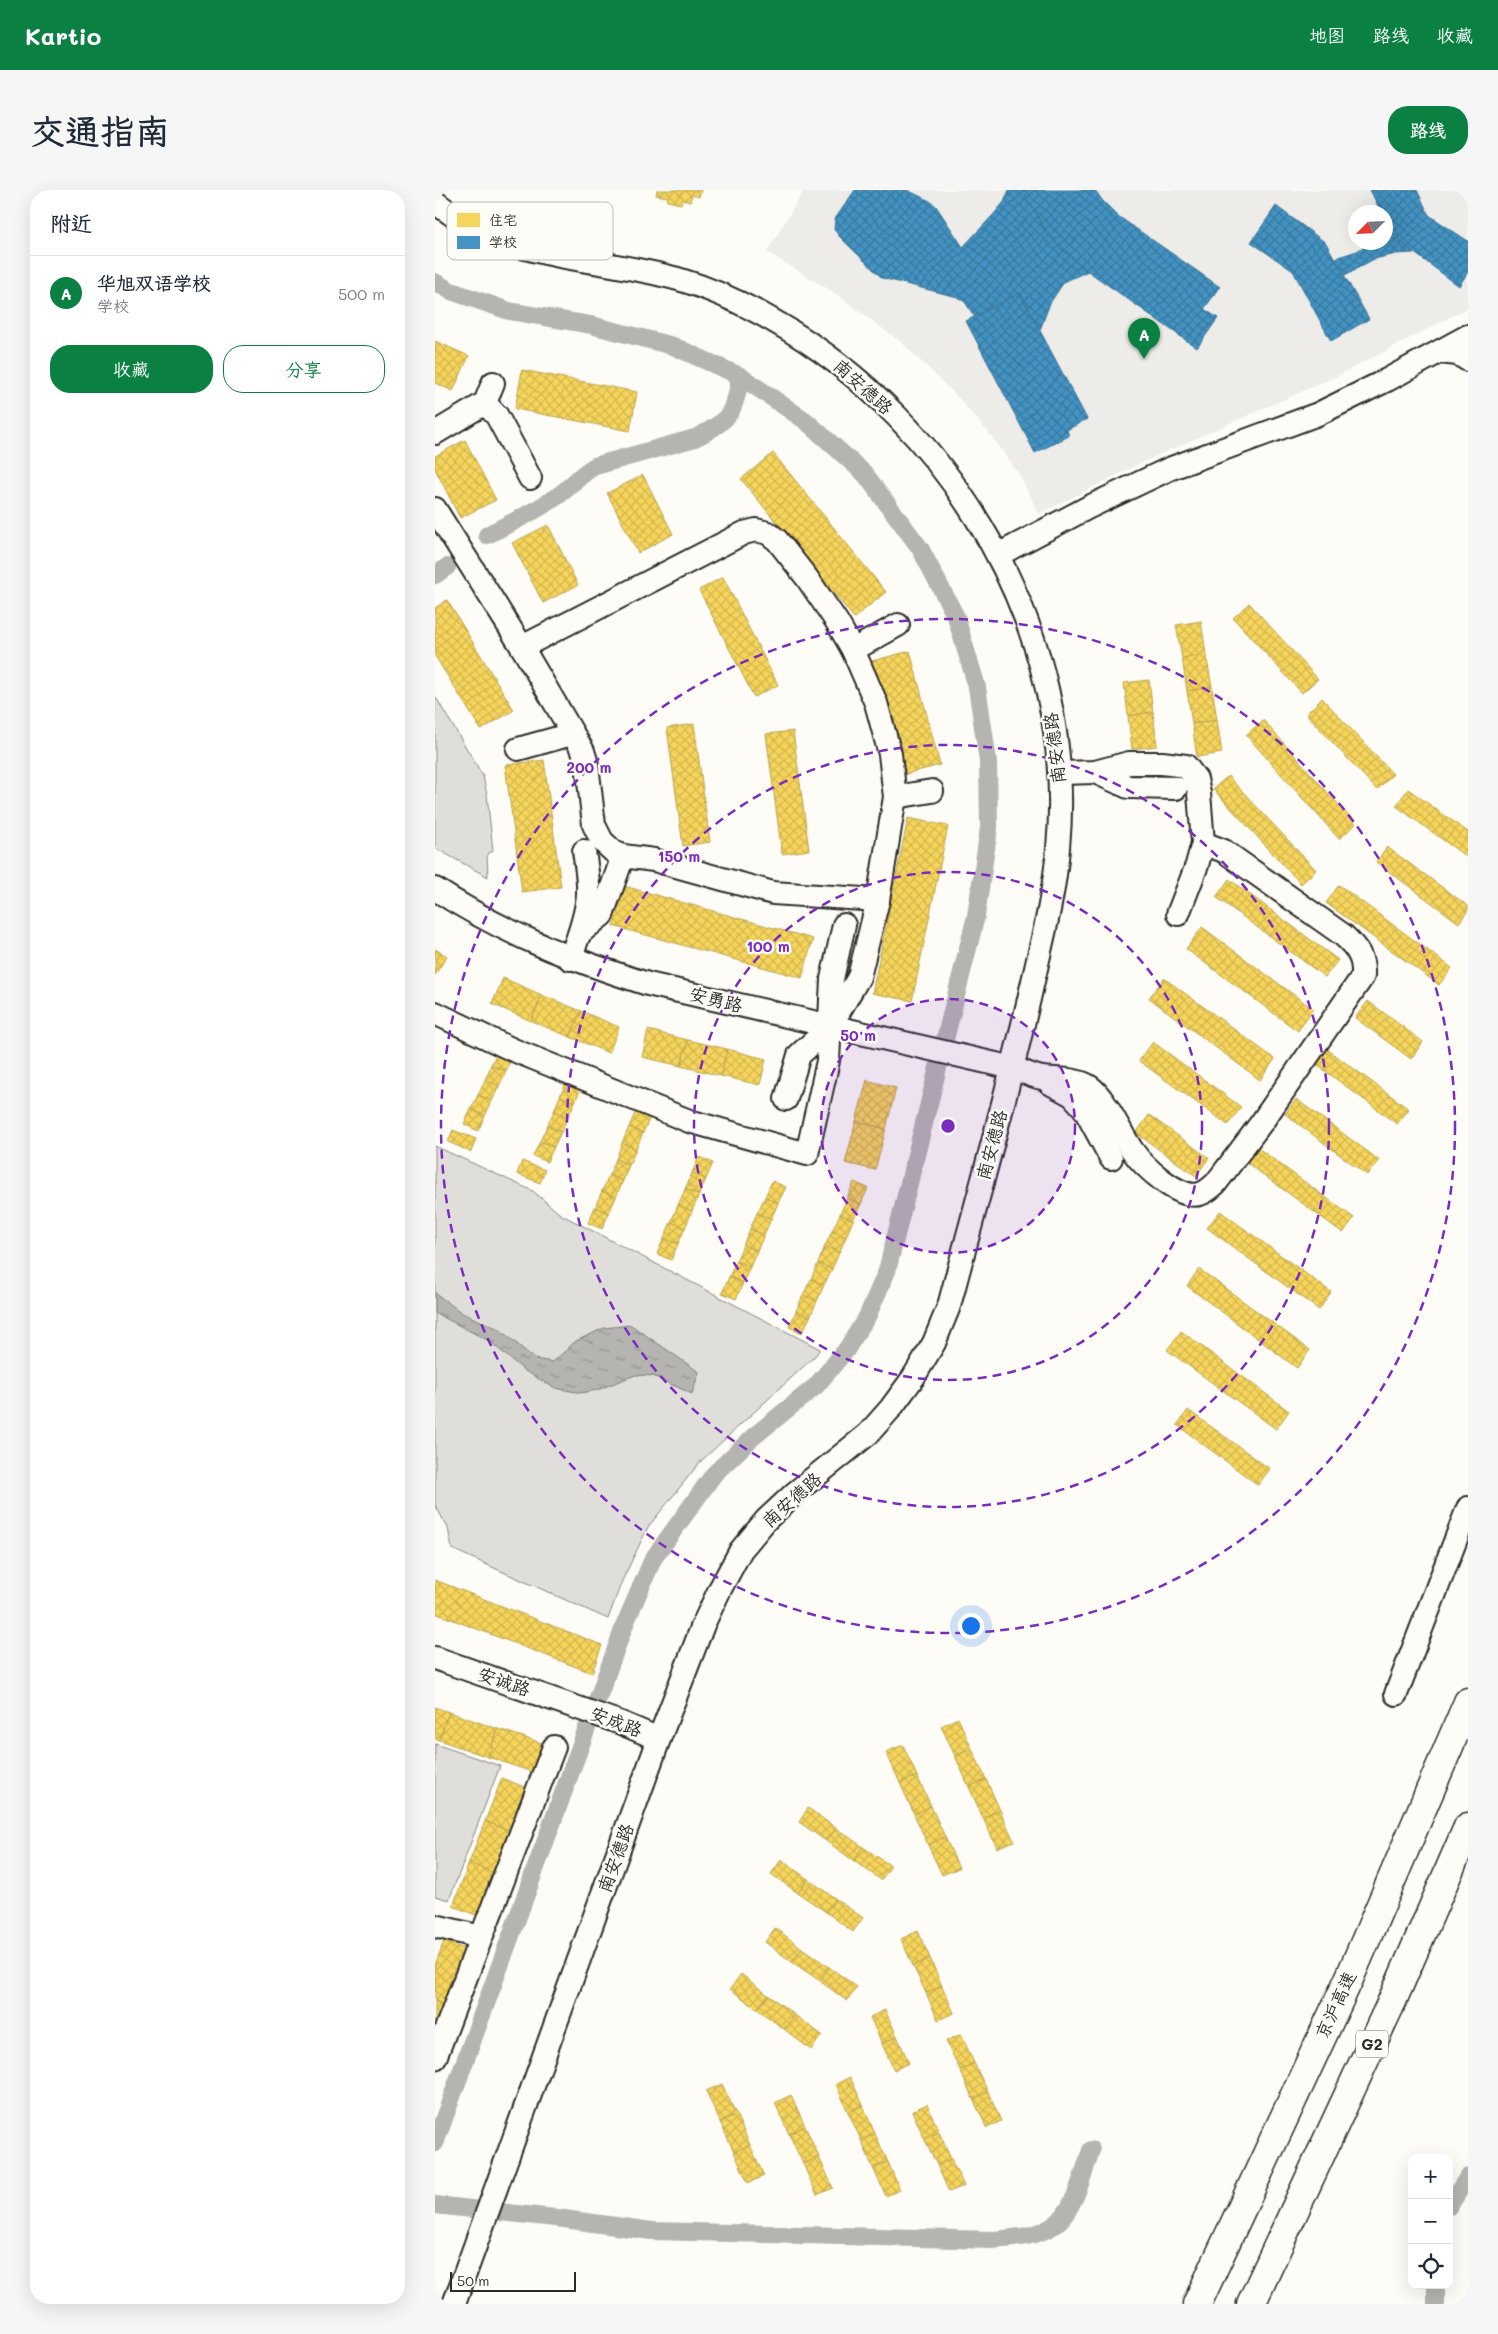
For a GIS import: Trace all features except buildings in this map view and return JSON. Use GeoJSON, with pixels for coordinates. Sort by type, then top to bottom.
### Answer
{"type":"FeatureCollection","features":[{"type":"Feature","properties":{"kind":"highway","name":"京沪高速"},"geometry":{"type":"LineString","coordinates":[[1197,2304],[1349,1979],[1468,1702]]}},
{"type":"Feature","properties":{"kind":"highway","name":"G2"},"geometry":{"type":"LineString","coordinates":[[1251,2304],[1393,1999],[1468,1827]]}},
{"type":"Feature","properties":{"kind":"street","name":"南安德路"},"geometry":{"type":"LineString","coordinates":[[435,202],[447,211]]}},
{"type":"Feature","properties":{"kind":"street","name":"南安德路"},"geometry":{"type":"LineString","coordinates":[[454,2304],[659,1739],[703,1625],[741,1550],[765,1520],[868,1434],[913,1378],[934,1343],[949,1306],[1013,1068],[1049,913],[1058,848],[1061,773],[1042,668],[1025,616],[998,555],[965,498],[926,447],[880,400],[827,355],[772,320],[733,300],[679,279],[583,260]]}},
{"type":"Feature","properties":{"kind":"street"},"geometry":{"type":"LineString","coordinates":[[998,555],[1089,507],[1169,469],[1318,414],[1468,336]]}},
{"type":"Feature","properties":{"kind":"street"},"geometry":{"type":"LineString","coordinates":[[1439,352],[1458,354],[1468,360]]}},
{"type":"Feature","properties":{"kind":"street"},"geometry":{"type":"LineString","coordinates":[[435,433],[485,403],[493,383]]}},
{"type":"Feature","properties":{"kind":"street"},"geometry":{"type":"LineString","coordinates":[[485,403],[497,416],[530,478]]}},
{"type":"Feature","properties":{"kind":"street"},"geometry":{"type":"LineString","coordinates":[[435,509],[583,751],[587,764],[594,825],[597,834],[606,846],[623,856],[654,860],[773,893],[878,900]]}},
{"type":"Feature","properties":{"kind":"street"},"geometry":{"type":"LineString","coordinates":[[521,647],[685,562],[744,533],[756,530],[768,533],[789,553],[837,622],[853,650],[881,718],[890,754],[895,796],[878,900],[859,977],[830,1027],[799,1055],[786,1099]]}},
{"type":"Feature","properties":{"kind":"street"},"geometry":{"type":"LineString","coordinates":[[853,650],[898,625]]}},
{"type":"Feature","properties":{"kind":"street"},"geometry":{"type":"LineString","coordinates":[[518,749],[572,734]]}},
{"type":"Feature","properties":{"kind":"street"},"geometry":{"type":"LineString","coordinates":[[1061,773],[1095,772],[1129,763],[1162,762],[1186,766],[1196,779],[1203,843],[1197,865],[1178,914]]}},
{"type":"Feature","properties":{"kind":"street"},"geometry":{"type":"LineString","coordinates":[[1095,772],[1128,787],[1177,788]]}},
{"type":"Feature","properties":{"kind":"street"},"geometry":{"type":"LineString","coordinates":[[895,796],[932,791]]}},
{"type":"Feature","properties":{"kind":"street"},"geometry":{"type":"LineString","coordinates":[[1040,1077],[1078,1082],[1091,1087],[1102,1101],[1133,1151],[1145,1165],[1173,1188],[1199,1195],[1215,1184],[1356,989],[1363,976],[1364,963],[1357,947],[1224,851],[1203,843]]}},
{"type":"Feature","properties":{"kind":"street"},"geometry":{"type":"LineString","coordinates":[[570,959],[580,933],[588,894],[584,851]]}},
{"type":"Feature","properties":{"kind":"street"},"geometry":{"type":"LineString","coordinates":[[580,933],[601,915],[623,856]]}},
{"type":"Feature","properties":{"kind":"street","name":"安勇路"},"geometry":{"type":"LineString","coordinates":[[435,889],[503,928],[570,959],[648,984],[1013,1068],[1040,1077]]}},
{"type":"Feature","properties":{"kind":"street"},"geometry":{"type":"LineString","coordinates":[[435,1014],[511,1050],[689,1121],[807,1154],[827,1061],[832,979],[844,925]]}},
{"type":"Feature","properties":{"kind":"street"},"geometry":{"type":"LineString","coordinates":[[1040,1077],[1072,1095],[1084,1108],[1111,1158]]}},
{"type":"Feature","properties":{"kind":"street"},"geometry":{"type":"LineString","coordinates":[[1395,1694],[1468,1508]]}},
{"type":"Feature","properties":{"kind":"street","name":"安诚路"},"geometry":{"type":"LineString","coordinates":[[435,1658],[573,1706]]}},
{"type":"Feature","properties":{"kind":"street","name":"安成路"},"geometry":{"type":"LineString","coordinates":[[573,1706],[659,1739]]}},
{"type":"Feature","properties":{"kind":"street"},"geometry":{"type":"LineString","coordinates":[[435,2058],[553,1747]]}},
{"type":"Feature","properties":{"kind":"street"},"geometry":{"type":"LineString","coordinates":[[435,1926],[481,1937]]}},
{"type":"Feature","properties":{"kind":"shaded area"},"geometry":{"type":"Polygon","coordinates":[[[804,190],[1468,190],[1468,308],[1337,376],[1145,461],[1039,514],[1019,474],[994,439],[955,394],[902,343],[838,295],[767,252],[804,190]]]}},
{"type":"Feature","properties":{"kind":"shaded area"},"geometry":{"type":"Polygon","coordinates":[[[435,696],[483,776],[493,851],[487,854],[488,877],[435,848],[435,696]]]}},
{"type":"Feature","properties":{"kind":"shaded area"},"geometry":{"type":"Polygon","coordinates":[[[435,1146],[533,1191],[560,1214],[820,1349],[815,1356],[701,1461],[648,1527],[622,1581],[608,1619],[452,1549],[448,1528],[435,1505],[435,1146]]]}},
{"type":"Feature","properties":{"kind":"shaded area"},"geometry":{"type":"Polygon","coordinates":[[[435,1744],[500,1766],[449,1900],[435,1896],[435,1744]]]}},
{"type":"Feature","properties":{"kind":"water"},"geometry":{"type":"Polygon","coordinates":[[[435,1293],[462,1313],[499,1329],[535,1359],[553,1362],[576,1341],[604,1328],[631,1325],[699,1372],[692,1394],[653,1376],[635,1375],[597,1390],[581,1393],[555,1388],[525,1371],[489,1341],[435,1313],[435,1293]]]}},
{"type":"Feature","properties":{"kind":"waterway"},"geometry":{"type":"LineString","coordinates":[[435,282],[451,291],[509,311],[591,325],[673,346],[740,376],[806,421],[865,474],[920,548],[956,617],[977,687],[988,761],[989,828],[976,916],[887,1271],[867,1317],[846,1350],[816,1386],[753,1437],[714,1474],[653,1559],[625,1624],[435,2143]]}},
{"type":"Feature","properties":{"kind":"waterway"},"geometry":{"type":"LineString","coordinates":[[487,535],[551,501],[595,466],[695,438],[715,427],[723,421],[733,407],[740,376]]}},
{"type":"Feature","properties":{"kind":"waterway"},"geometry":{"type":"LineString","coordinates":[[435,575],[447,567]]}},
{"type":"Feature","properties":{"kind":"waterway"},"geometry":{"type":"LineString","coordinates":[[435,2205],[652,2231],[993,2240],[1039,2233],[1060,2220],[1067,2212],[1077,2191],[1091,2150]]}},
{"type":"Feature","properties":{"kind":"waterway"},"geometry":{"type":"LineString","coordinates":[[1453,2200],[1468,2177]]}},
{"type":"Feature","properties":{"kind":"waterway"},"geometry":{"type":"LineString","coordinates":[[1436,2289],[1436,2304]]}},
{"type":"Feature","properties":{"kind":"place","name":"华旭双语学校"},"geometry":{"type":"Point","coordinates":[1144,359]}}]}
